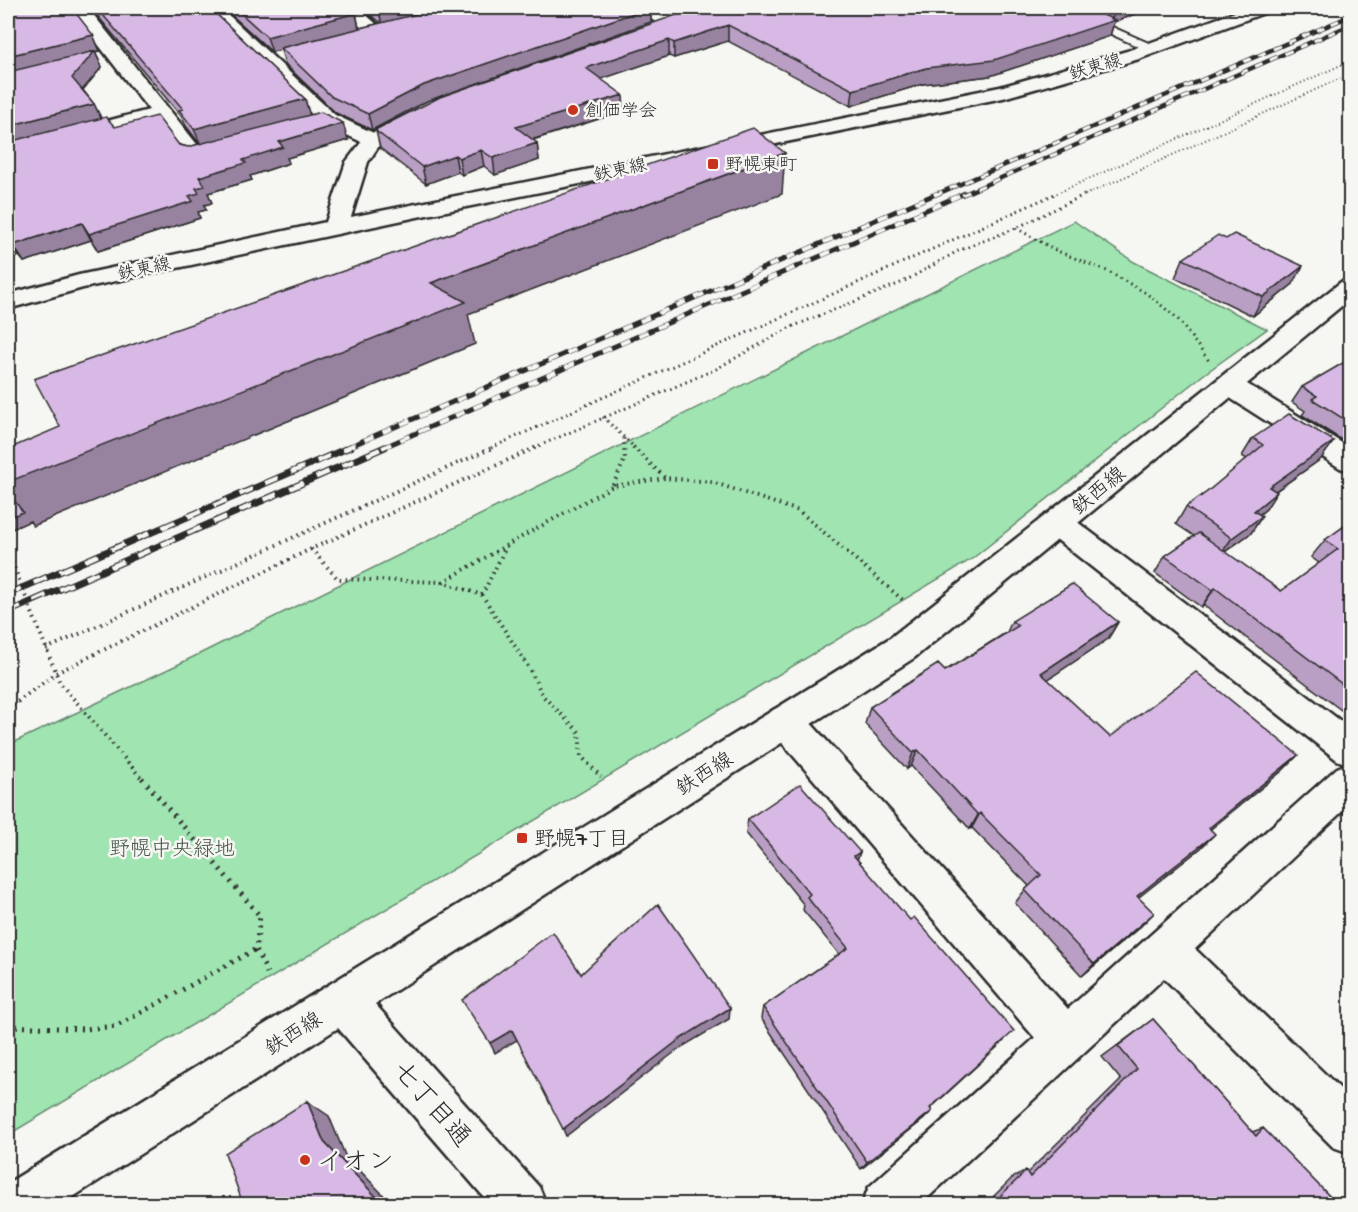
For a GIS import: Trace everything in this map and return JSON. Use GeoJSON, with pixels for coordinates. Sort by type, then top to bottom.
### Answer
{"type":"FeatureCollection","features":[{"type":"Feature","properties":{"kind":"street"},"geometry":{"type":"LineString","coordinates":[[79,8],[195,156],[250,140]]}},
{"type":"Feature","properties":{"kind":"street"},"geometry":{"type":"LineString","coordinates":[[212,8],[328,119],[373,140]]}},
{"type":"Feature","properties":{"kind":"street"},"geometry":{"type":"LineString","coordinates":[[348,8],[377,32]]}},
{"type":"Feature","properties":{"kind":"street"},"geometry":{"type":"LineString","coordinates":[[647,8],[680,21],[652,31]]}},
{"type":"Feature","properties":{"kind":"street","name":"鉄東線"},"geometry":{"type":"LineString","coordinates":[[8,302],[79,282],[1003,92],[1153,48],[1261,8]]}},
{"type":"Feature","properties":{"kind":"street"},"geometry":{"type":"LineString","coordinates":[[355,38],[398,27]]}},
{"type":"Feature","properties":{"kind":"street"},"geometry":{"type":"LineString","coordinates":[[94,61],[116,55]]}},
{"type":"Feature","properties":{"kind":"street"},"geometry":{"type":"LineString","coordinates":[[268,61],[290,55]]}},
{"type":"Feature","properties":{"kind":"street"},"geometry":{"type":"LineString","coordinates":[[336,228],[357,162],[373,140],[435,106]]}},
{"type":"Feature","properties":{"kind":"street"},"geometry":{"type":"LineString","coordinates":[[8,153],[161,113]]}},
{"type":"Feature","properties":{"kind":"street"},"geometry":{"type":"LineString","coordinates":[[306,125],[328,119]]}},
{"type":"Feature","properties":{"kind":"street","name":"鉄西線"},"geometry":{"type":"LineString","coordinates":[[19,1204],[902,648],[1057,523],[1222,377],[1350,287]]}},
{"type":"Feature","properties":{"kind":"street"},"geometry":{"type":"LineString","coordinates":[[1222,377],[1350,461]]}},
{"type":"Feature","properties":{"kind":"street"},"geometry":{"type":"LineString","coordinates":[[1057,523],[1350,749]]}},
{"type":"Feature","properties":{"kind":"street"},"geometry":{"type":"LineString","coordinates":[[786,721],[1066,1040]]}},
{"type":"Feature","properties":{"kind":"street"},"geometry":{"type":"LineString","coordinates":[[886,1204],[1350,780]]}},
{"type":"Feature","properties":{"kind":"street"},"geometry":{"type":"LineString","coordinates":[[1165,949],[1350,1130]]}},
{"type":"Feature","properties":{"kind":"street","name":"七丁目通"},"geometry":{"type":"LineString","coordinates":[[344,1001],[522,1204]]}},
{"type":"Feature","properties":{"kind":"lane"},"geometry":{"type":"LineString","coordinates":[[1060,8],[1153,48]]}},
{"type":"Feature","properties":{"kind":"path"},"geometry":{"type":"LineString","coordinates":[[46,649],[1350,61]]}},
{"type":"Feature","properties":{"kind":"path"},"geometry":{"type":"LineString","coordinates":[[8,709],[56,673],[311,549],[603,417],[716,369],[789,328],[903,282],[958,251],[1016,228],[1109,183],[1174,156],[1350,74]]}},
{"type":"Feature","properties":{"kind":"path"},"geometry":{"type":"LineString","coordinates":[[1016,228],[1057,251],[1107,271],[1146,293],[1177,318],[1222,377]]}},
{"type":"Feature","properties":{"kind":"path"},"geometry":{"type":"LineString","coordinates":[[603,417],[665,478]]}},
{"type":"Feature","properties":{"kind":"path"},"geometry":{"type":"LineString","coordinates":[[613,486],[625,459],[624,438]]}},
{"type":"Feature","properties":{"kind":"path"},"geometry":{"type":"LineString","coordinates":[[442,582],[613,486],[665,478],[712,482],[799,511],[905,602]]}},
{"type":"Feature","properties":{"kind":"path"},"geometry":{"type":"LineString","coordinates":[[482,596],[507,545]]}},
{"type":"Feature","properties":{"kind":"path"},"geometry":{"type":"LineString","coordinates":[[311,549],[338,579],[442,582],[482,596],[529,668],[543,696],[579,732],[581,756],[601,777]]}},
{"type":"Feature","properties":{"kind":"path"},"geometry":{"type":"LineString","coordinates":[[8,558],[12,562],[60,683],[260,916],[256,949],[267,974]]}},
{"type":"Feature","properties":{"kind":"path"},"geometry":{"type":"LineString","coordinates":[[8,1026],[84,1029],[117,1026],[256,949]]}},
{"type":"Feature","properties":{"kind":"green space","name":"野幌中央緑地"},"geometry":{"type":"Polygon","coordinates":[[[1074,221],[1134,262],[1267,329],[1203,375],[972,559],[8,1135],[8,745],[177,665],[1074,221]]]}},
{"type":"Feature","properties":{"kind":"building"},"geometry":{"type":"Polygon","coordinates":[[[8,8],[72,8],[93,35],[8,56],[8,8]]]}},
{"type":"Feature","properties":{"kind":"building"},"geometry":{"type":"Polygon","coordinates":[[[97,8],[210,8],[305,99],[194,129],[179,110],[183,109],[97,8]]]}},
{"type":"Feature","properties":{"kind":"building"},"geometry":{"type":"Polygon","coordinates":[[[235,8],[349,8],[356,13],[267,37],[235,8]]]}},
{"type":"Feature","properties":{"kind":"building"},"geometry":{"type":"Polygon","coordinates":[[[441,8],[648,8],[424,85],[368,114],[332,97],[281,48],[441,8]]]}},
{"type":"Feature","properties":{"kind":"building"},"geometry":{"type":"Polygon","coordinates":[[[700,8],[1086,8],[1115,20],[994,60],[926,68],[853,90],[728,25],[674,43],[669,40],[586,68],[623,95],[516,127],[537,143],[493,158],[481,150],[459,158],[455,155],[422,167],[376,131],[440,97],[700,8]]]}},
{"type":"Feature","properties":{"kind":"building"},"geometry":{"type":"Polygon","coordinates":[[[95,51],[72,78],[94,104],[8,126],[8,72],[95,51]]]}},
{"type":"Feature","properties":{"kind":"building"},"geometry":{"type":"Polygon","coordinates":[[[321,112],[343,123],[279,142],[283,147],[243,160],[246,163],[199,177],[205,186],[196,188],[199,193],[189,196],[193,201],[89,234],[82,223],[13,245],[8,239],[8,142],[106,117],[115,127],[157,116],[179,145],[188,147],[321,112]]]}},
{"type":"Feature","properties":{"kind":"building"},"geometry":{"type":"Polygon","coordinates":[[[753,128],[785,153],[431,283],[466,302],[8,482],[8,449],[60,427],[34,379],[753,128]]]}},
{"type":"Feature","properties":{"kind":"building"},"geometry":{"type":"Polygon","coordinates":[[[1234,234],[1303,266],[1263,297],[1183,259],[1218,235],[1226,239],[1234,234]]]}},
{"type":"Feature","properties":{"kind":"building"},"geometry":{"type":"Polygon","coordinates":[[[1350,359],[1350,423],[1312,399],[1317,396],[1302,387],[1350,359]]]}},
{"type":"Feature","properties":{"kind":"building"},"geometry":{"type":"Polygon","coordinates":[[[1289,414],[1334,441],[1269,487],[1277,492],[1254,511],[1262,516],[1232,538],[1186,507],[1263,445],[1253,438],[1289,414]]]}},
{"type":"Feature","properties":{"kind":"building"},"geometry":{"type":"Polygon","coordinates":[[[8,492],[23,512],[8,518],[8,492]]]}},
{"type":"Feature","properties":{"kind":"building"},"geometry":{"type":"Polygon","coordinates":[[[1350,522],[1350,690],[1215,588],[1213,590],[1165,556],[1199,533],[1281,591],[1338,549],[1325,540],[1350,522]]]}},
{"type":"Feature","properties":{"kind":"building"},"geometry":{"type":"Polygon","coordinates":[[[1072,584],[1118,622],[1041,673],[1110,737],[1196,672],[1298,755],[1209,828],[1215,834],[1137,896],[1154,913],[1094,964],[1025,890],[1041,875],[980,813],[978,815],[918,750],[913,753],[870,707],[938,664],[945,671],[1018,626],[1012,621],[1072,584]]]}},
{"type":"Feature","properties":{"kind":"building"},"geometry":{"type":"Polygon","coordinates":[[[800,784],[860,852],[854,856],[910,920],[914,917],[1014,1031],[930,1108],[932,1111],[867,1162],[763,1007],[848,948],[807,897],[810,894],[748,819],[800,784]]]}},
{"type":"Feature","properties":{"kind":"building"},"geometry":{"type":"Polygon","coordinates":[[[658,904],[730,1008],[680,1039],[563,1129],[512,1030],[490,1043],[462,1000],[553,932],[581,974],[658,904]]]}},
{"type":"Feature","properties":{"kind":"building"},"geometry":{"type":"Polygon","coordinates":[[[1153,1019],[1256,1136],[1263,1128],[1337,1204],[992,1204],[1026,1171],[1030,1177],[1137,1069],[1118,1046],[1153,1019]]]}},
{"type":"Feature","properties":{"kind":"building","name":"イオン"},"geometry":{"type":"Polygon","coordinates":[[[307,1101],[324,1142],[383,1204],[243,1204],[225,1153],[307,1101]]]}},
{"type":"Feature","properties":{"kind":"railway"},"geometry":{"type":"LineString","coordinates":[[935,195],[1350,16]]}},
{"type":"Feature","properties":{"kind":"railway"},"geometry":{"type":"LineString","coordinates":[[962,195],[1350,25]]}},
{"type":"Feature","properties":{"kind":"railway"},"geometry":{"type":"LineString","coordinates":[[346,448],[938,193]]}},
{"type":"Feature","properties":{"kind":"railway"},"geometry":{"type":"LineString","coordinates":[[382,448],[965,193]]}},
{"type":"Feature","properties":{"kind":"railway"},"geometry":{"type":"LineString","coordinates":[[8,594],[350,447]]}},
{"type":"Feature","properties":{"kind":"railway"},"geometry":{"type":"LineString","coordinates":[[8,612],[385,447]]}},
{"type":"Feature","properties":{"kind":"place","name":"創価学会"},"geometry":{"type":"Point","coordinates":[573,110]}},
{"type":"Feature","properties":{"kind":"place","name":"野幌東町"},"geometry":{"type":"Point","coordinates":[713,164]}},
{"type":"Feature","properties":{"kind":"place","name":"野幌7丁目"},"geometry":{"type":"Point","coordinates":[522,838]}},
{"type":"Feature","properties":{"kind":"place","name":"イオン"},"geometry":{"type":"Point","coordinates":[305,1160]}}]}
